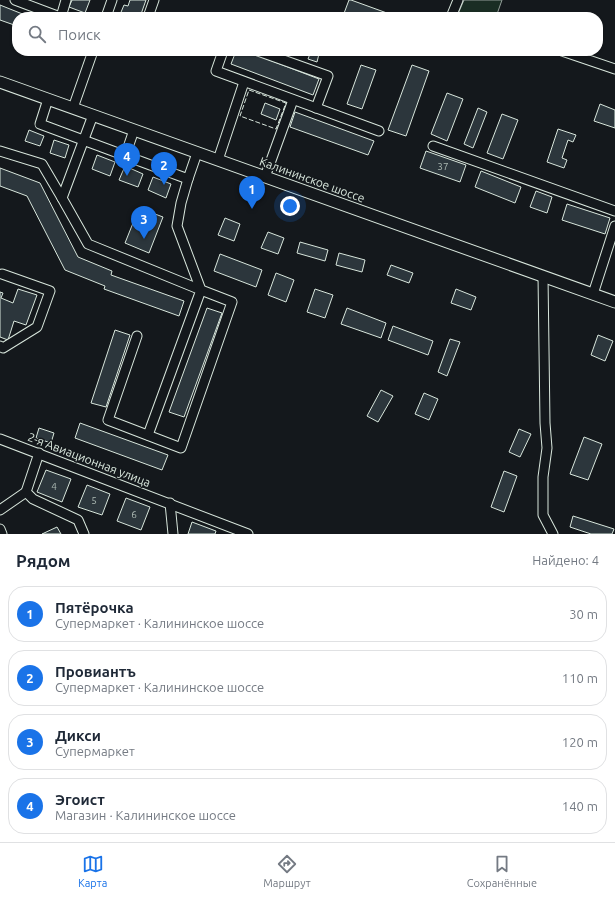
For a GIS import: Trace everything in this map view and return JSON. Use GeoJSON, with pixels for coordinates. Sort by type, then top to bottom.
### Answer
{"type":"FeatureCollection","features":[{"type":"Feature","properties":{"kind":"main road","name":"Калининское шоссе"},"geometry":{"type":"LineString","coordinates":[[0,82],[615,302]]}},
{"type":"Feature","properties":{"kind":"street"},"geometry":{"type":"LineString","coordinates":[[15,0],[47,12]]}},
{"type":"Feature","properties":{"kind":"street"},"geometry":{"type":"LineString","coordinates":[[62,12],[66,0]]}},
{"type":"Feature","properties":{"kind":"street"},"geometry":{"type":"LineString","coordinates":[[108,12],[112,0]]}},
{"type":"Feature","properties":{"kind":"street"},"geometry":{"type":"LineString","coordinates":[[150,12],[154,0]]}},
{"type":"Feature","properties":{"kind":"street"},"geometry":{"type":"LineString","coordinates":[[454,12],[458,0]]}},
{"type":"Feature","properties":{"kind":"street"},"geometry":{"type":"LineString","coordinates":[[73,108],[91,56]]}},
{"type":"Feature","properties":{"kind":"street"},"geometry":{"type":"LineString","coordinates":[[221,56],[216,71],[379,131]]}},
{"type":"Feature","properties":{"kind":"street"},"geometry":{"type":"LineString","coordinates":[[272,56],[328,76],[316,108]]}},
{"type":"Feature","properties":{"kind":"street"},"geometry":{"type":"LineString","coordinates":[[577,56],[615,69]]}},
{"type":"Feature","properties":{"kind":"street"},"geometry":{"type":"LineString","coordinates":[[218,160],[244,82]]}},
{"type":"Feature","properties":{"kind":"street"},"geometry":{"type":"LineString","coordinates":[[48,99],[40,124],[188,179]]}},
{"type":"Feature","properties":{"kind":"street"},"geometry":{"type":"LineString","coordinates":[[265,177],[293,100]]}},
{"type":"Feature","properties":{"kind":"street"},"geometry":{"type":"LineString","coordinates":[[62,198],[93,115]]}},
{"type":"Feature","properties":{"kind":"street"},"geometry":{"type":"LineString","coordinates":[[124,156],[134,130]]}},
{"type":"Feature","properties":{"kind":"street"},"geometry":{"type":"LineString","coordinates":[[433,146],[615,211]]}},
{"type":"Feature","properties":{"kind":"street"},"geometry":{"type":"LineString","coordinates":[[0,150],[42,164],[88,244],[232,302],[181,448],[108,420],[137,336]]}},
{"type":"Feature","properties":{"kind":"street"},"geometry":{"type":"LineString","coordinates":[[148,435],[201,290],[177,226],[181,203],[197,153]]}},
{"type":"Feature","properties":{"kind":"street"},"geometry":{"type":"LineString","coordinates":[[593,294],[615,226]]}},
{"type":"Feature","properties":{"kind":"street"},"geometry":{"type":"LineString","coordinates":[[0,346],[3,348],[37,327],[50,291],[2,274]]}},
{"type":"Feature","properties":{"kind":"street"},"geometry":{"type":"LineString","coordinates":[[543,276],[545,423],[547,448],[543,477],[543,515],[553,534]]}},
{"type":"Feature","properties":{"kind":"street","name":"2-я Авиационная улица"},"geometry":{"type":"LineString","coordinates":[[0,440],[39,453],[248,534]]}},
{"type":"Feature","properties":{"kind":"street"},"geometry":{"type":"LineString","coordinates":[[0,510],[26,492],[39,453]]}},
{"type":"Feature","properties":{"kind":"street"},"geometry":{"type":"LineString","coordinates":[[26,492],[33,499],[78,520],[84,534]]}},
{"type":"Feature","properties":{"kind":"street"},"geometry":{"type":"LineString","coordinates":[[170,503],[173,534]]}},
{"type":"Feature","properties":{"kind":"street"},"geometry":{"type":"LineString","coordinates":[[0,529],[2,534]]}},
{"type":"Feature","properties":{"kind":"green space"},"geometry":{"type":"Polygon","coordinates":[[[464,0],[502,0],[498,12],[459,12],[464,0]]]}},
{"type":"Feature","properties":{"kind":"building"},"geometry":{"type":"Polygon","coordinates":[[[72,0],[90,0],[85,12],[69,7],[72,0]]]}},
{"type":"Feature","properties":{"kind":"building"},"geometry":{"type":"Polygon","coordinates":[[[130,0],[146,0],[142,12],[121,12],[124,5],[128,6],[130,0]]]}},
{"type":"Feature","properties":{"kind":"building"},"geometry":{"type":"Polygon","coordinates":[[[349,0],[351,0],[384,12],[344,12],[349,0]]]}},
{"type":"Feature","properties":{"kind":"building"},"geometry":{"type":"Polygon","coordinates":[[[0,5],[18,12],[12,12],[12,24],[0,20],[0,5]]]}},
{"type":"Feature","properties":{"kind":"building"},"geometry":{"type":"Polygon","coordinates":[[[234,56],[259,56],[319,79],[313,95],[231,64],[234,56]]]}},
{"type":"Feature","properties":{"kind":"building"},"geometry":{"type":"Polygon","coordinates":[[[309,56],[318,56],[317,62],[308,59],[309,56]]]}},
{"type":"Feature","properties":{"kind":"building"},"geometry":{"type":"Polygon","coordinates":[[[361,65],[376,70],[362,109],[347,104],[361,65]]]}},
{"type":"Feature","properties":{"kind":"building"},"geometry":{"type":"Polygon","coordinates":[[[412,65],[429,71],[406,136],[388,130],[412,65]]]}},
{"type":"Feature","properties":{"kind":"building"},"geometry":{"type":"Polygon","coordinates":[[[447,93],[463,99],[447,141],[431,134],[447,93]]]}},
{"type":"Feature","properties":{"kind":"building"},"geometry":{"type":"Polygon","coordinates":[[[265,103],[280,109],[276,120],[261,114],[265,103]]]}},
{"type":"Feature","properties":{"kind":"building"},"geometry":{"type":"Polygon","coordinates":[[[600,104],[615,110],[615,128],[594,121],[600,104]]]}},
{"type":"Feature","properties":{"kind":"building"},"geometry":{"type":"Polygon","coordinates":[[[478,108],[487,112],[473,148],[464,144],[478,108]]]}},
{"type":"Feature","properties":{"kind":"building"},"geometry":{"type":"Polygon","coordinates":[[[295,112],[374,141],[368,155],[290,127],[295,112]]]}},
{"type":"Feature","properties":{"kind":"building"},"geometry":{"type":"Polygon","coordinates":[[[502,114],[518,120],[503,159],[487,153],[502,114]]]}},
{"type":"Feature","properties":{"kind":"building"},"geometry":{"type":"Polygon","coordinates":[[[558,129],[576,135],[573,142],[568,140],[562,158],[567,160],[564,168],[547,162],[558,129]]]}},
{"type":"Feature","properties":{"kind":"building"},"geometry":{"type":"Polygon","coordinates":[[[29,130],[44,136],[40,146],[25,141],[29,130]]]}},
{"type":"Feature","properties":{"kind":"building"},"geometry":{"type":"Polygon","coordinates":[[[54,140],[69,145],[65,158],[50,153],[54,140]]]}},
{"type":"Feature","properties":{"kind":"building"},"geometry":{"type":"Polygon","coordinates":[[[426,151],[466,165],[460,182],[420,168],[426,151]]]}},
{"type":"Feature","properties":{"kind":"building"},"geometry":{"type":"Polygon","coordinates":[[[97,155],[115,162],[110,176],[92,169],[97,155]]]}},
{"type":"Feature","properties":{"kind":"building"},"geometry":{"type":"Polygon","coordinates":[[[125,166],[143,174],[138,187],[119,180],[125,166]]]}},
{"type":"Feature","properties":{"kind":"building"},"geometry":{"type":"Polygon","coordinates":[[[0,168],[40,183],[78,257],[112,271],[111,275],[184,301],[179,316],[104,289],[105,286],[65,270],[27,196],[0,186],[0,168]]]}},
{"type":"Feature","properties":{"kind":"building"},"geometry":{"type":"Polygon","coordinates":[[[481,171],[521,187],[515,203],[475,187],[481,171]]]}},
{"type":"Feature","properties":{"kind":"building"},"geometry":{"type":"Polygon","coordinates":[[[153,177],[171,184],[166,198],[148,190],[153,177]]]}},
{"type":"Feature","properties":{"kind":"building"},"geometry":{"type":"Polygon","coordinates":[[[536,191],[552,197],[547,213],[530,207],[536,191]]]}},
{"type":"Feature","properties":{"kind":"building"},"geometry":{"type":"Polygon","coordinates":[[[567,204],[610,218],[605,234],[562,220],[567,204]]]}},
{"type":"Feature","properties":{"kind":"building"},"geometry":{"type":"Polygon","coordinates":[[[139,208],[163,217],[149,253],[125,243],[139,208]]]}},
{"type":"Feature","properties":{"kind":"building"},"geometry":{"type":"Polygon","coordinates":[[[225,218],[240,224],[234,241],[218,235],[225,218]]]}},
{"type":"Feature","properties":{"kind":"building"},"geometry":{"type":"Polygon","coordinates":[[[268,232],[284,238],[278,254],[261,248],[268,232]]]}},
{"type":"Feature","properties":{"kind":"building"},"geometry":{"type":"Polygon","coordinates":[[[300,242],[328,250],[325,261],[297,253],[300,242]]]}},
{"type":"Feature","properties":{"kind":"building"},"geometry":{"type":"Polygon","coordinates":[[[339,253],[365,260],[362,272],[336,265],[339,253]]]}},
{"type":"Feature","properties":{"kind":"building"},"geometry":{"type":"Polygon","coordinates":[[[220,254],[262,270],[256,287],[214,271],[220,254]]]}},
{"type":"Feature","properties":{"kind":"building"},"geometry":{"type":"Polygon","coordinates":[[[391,265],[413,273],[409,283],[387,275],[391,265]]]}},
{"type":"Feature","properties":{"kind":"building"},"geometry":{"type":"Polygon","coordinates":[[[276,273],[294,280],[286,302],[268,295],[276,273]]]}},
{"type":"Feature","properties":{"kind":"building"},"geometry":{"type":"Polygon","coordinates":[[[18,289],[37,295],[26,325],[14,321],[8,340],[0,337],[0,292],[3,293],[1,298],[13,303],[18,289]]]}},
{"type":"Feature","properties":{"kind":"building"},"geometry":{"type":"Polygon","coordinates":[[[315,289],[333,295],[325,318],[307,312],[315,289]]]}},
{"type":"Feature","properties":{"kind":"building"},"geometry":{"type":"Polygon","coordinates":[[[456,289],[476,297],[471,310],[451,303],[456,289]]]}},
{"type":"Feature","properties":{"kind":"building"},"geometry":{"type":"Polygon","coordinates":[[[207,308],[222,313],[184,417],[169,412],[207,308]]]}},
{"type":"Feature","properties":{"kind":"building"},"geometry":{"type":"Polygon","coordinates":[[[347,308],[386,323],[381,338],[341,324],[347,308]]]}},
{"type":"Feature","properties":{"kind":"building"},"geometry":{"type":"Polygon","coordinates":[[[393,326],[433,341],[428,355],[388,340],[393,326]]]}},
{"type":"Feature","properties":{"kind":"building"},"geometry":{"type":"Polygon","coordinates":[[[115,330],[130,335],[106,407],[91,403],[115,330]]]}},
{"type":"Feature","properties":{"kind":"building"},"geometry":{"type":"Polygon","coordinates":[[[598,335],[613,341],[605,361],[591,355],[598,335]]]}},
{"type":"Feature","properties":{"kind":"building"},"geometry":{"type":"Polygon","coordinates":[[[450,339],[460,342],[447,376],[438,372],[450,339]]]}},
{"type":"Feature","properties":{"kind":"building"},"geometry":{"type":"Polygon","coordinates":[[[381,390],[393,396],[378,422],[367,416],[381,390]]]}},
{"type":"Feature","properties":{"kind":"building"},"geometry":{"type":"Polygon","coordinates":[[[424,393],[438,399],[429,420],[415,414],[424,393]]]}},
{"type":"Feature","properties":{"kind":"building"},"geometry":{"type":"Polygon","coordinates":[[[80,423],[168,455],[162,470],[75,438],[80,423]]]}},
{"type":"Feature","properties":{"kind":"building"},"geometry":{"type":"Polygon","coordinates":[[[39,428],[54,433],[51,443],[36,438],[39,428]]]}},
{"type":"Feature","properties":{"kind":"building"},"geometry":{"type":"Polygon","coordinates":[[[519,429],[531,434],[520,457],[509,452],[519,429]]]}},
{"type":"Feature","properties":{"kind":"building"},"geometry":{"type":"Polygon","coordinates":[[[584,437],[602,444],[588,480],[570,474],[584,437]]]}},
{"type":"Feature","properties":{"kind":"building"},"geometry":{"type":"Polygon","coordinates":[[[46,470],[71,479],[62,502],[37,492],[46,470]]]}},
{"type":"Feature","properties":{"kind":"building"},"geometry":{"type":"Polygon","coordinates":[[[504,471],[517,476],[504,512],[491,507],[504,471]]]}},
{"type":"Feature","properties":{"kind":"building"},"geometry":{"type":"Polygon","coordinates":[[[87,485],[110,494],[102,515],[78,507],[87,485]]]}},
{"type":"Feature","properties":{"kind":"building"},"geometry":{"type":"Polygon","coordinates":[[[126,498],[150,507],[141,530],[117,521],[126,498]]]}},
{"type":"Feature","properties":{"kind":"building"},"geometry":{"type":"Polygon","coordinates":[[[573,516],[614,529],[612,534],[591,534],[570,527],[573,516]]]}},
{"type":"Feature","properties":{"kind":"building"},"geometry":{"type":"Polygon","coordinates":[[[192,522],[216,531],[215,534],[188,534],[192,522]]]}},
{"type":"Feature","properties":{"kind":"building"},"geometry":{"type":"Polygon","coordinates":[[[57,527],[61,534],[42,534],[57,527]]]}},
{"type":"Feature","properties":{"kind":"fence"},"geometry":{"type":"LineString","coordinates":[[249,90],[286,103],[276,129],[240,116],[249,90]]}},
{"type":"Feature","properties":{"kind":"place","name":"Эгоист"},"geometry":{"type":"Point","coordinates":[127,176]}},
{"type":"Feature","properties":{"kind":"place","name":"Провиантъ"},"geometry":{"type":"Point","coordinates":[164,185]}},
{"type":"Feature","properties":{"kind":"place","name":"Пятёрочка"},"geometry":{"type":"Point","coordinates":[252,209]}},
{"type":"Feature","properties":{"kind":"place","name":"Дикси"},"geometry":{"type":"Point","coordinates":[144,239]}}]}
